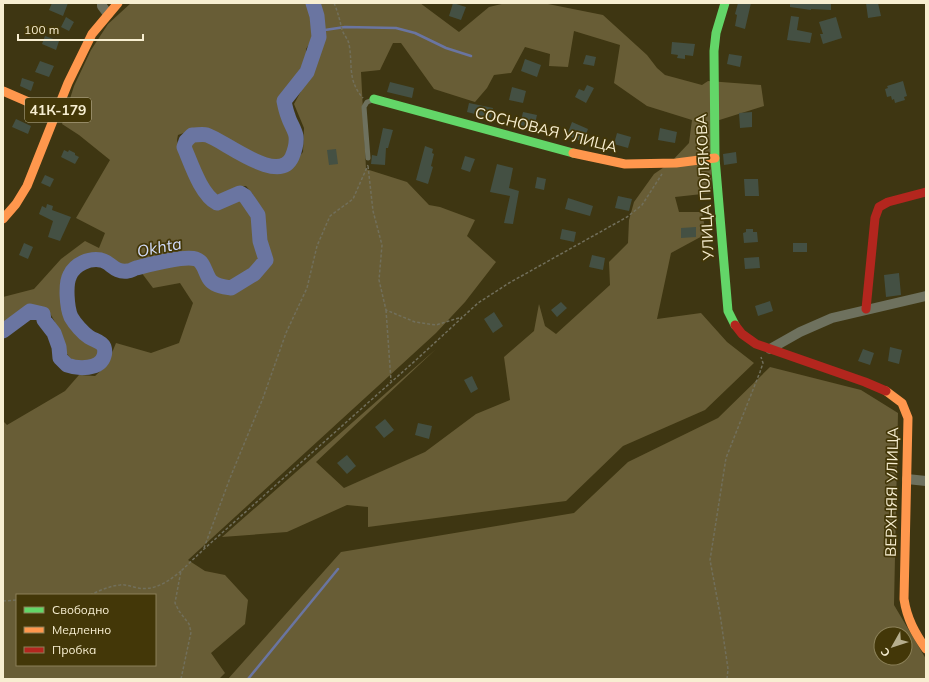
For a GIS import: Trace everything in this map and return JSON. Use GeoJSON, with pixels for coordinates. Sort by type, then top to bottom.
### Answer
{"type":"FeatureCollection","features":[{"type":"Feature","properties":{"kind":"street"},"geometry":{"type":"LineString","coordinates":[[102,3],[102,6],[108,14]]}},
{"type":"Feature","properties":{"kind":"street","name":"41К-179"},"geometry":{"type":"LineString","coordinates":[[3,219],[16,204],[27,186],[68,83],[92,34],[118,3]]}},
{"type":"Feature","properties":{"kind":"street","name":"УЛИЦА ПОЛЯКОВА"},"geometry":{"type":"LineString","coordinates":[[725,3],[716,33],[714,51],[715,158],[728,311],[731,320],[742,336],[756,344],[770,349]]}},
{"type":"Feature","properties":{"kind":"street"},"geometry":{"type":"LineString","coordinates":[[3,91],[56,114]]}},
{"type":"Feature","properties":{"kind":"street","name":"СОСНОВАЯ УЛИЦА"},"geometry":{"type":"LineString","coordinates":[[371,101],[586,156],[626,164],[670,163],[715,158]]}},
{"type":"Feature","properties":{"kind":"street"},"geometry":{"type":"LineString","coordinates":[[866,309],[875,218],[879,207],[888,202],[926,192]]}},
{"type":"Feature","properties":{"kind":"street"},"geometry":{"type":"LineString","coordinates":[[770,349],[800,332],[832,318],[926,296]]}},
{"type":"Feature","properties":{"kind":"street","name":"ВЕРХНЯЯ УЛИЦА"},"geometry":{"type":"LineString","coordinates":[[770,349],[865,382],[888,392],[902,403],[908,418],[904,599],[905,612],[912,629],[926,649]]}},
{"type":"Feature","properties":{"kind":"street"},"geometry":{"type":"LineString","coordinates":[[907,479],[926,481]]}},
{"type":"Feature","properties":{"kind":"lane"},"geometry":{"type":"LineString","coordinates":[[368,158],[364,107],[371,101]]}},
{"type":"Feature","properties":{"kind":"path"},"geometry":{"type":"LineString","coordinates":[[334,3],[341,23],[342,32],[349,43],[350,68],[353,82],[359,93],[371,101]]}},
{"type":"Feature","properties":{"kind":"path"},"geometry":{"type":"LineString","coordinates":[[92,594],[121,585],[140,589],[149,588],[166,583],[181,572],[204,549],[478,303],[509,283],[627,217],[642,205],[670,163]]}},
{"type":"Feature","properties":{"kind":"path"},"geometry":{"type":"LineString","coordinates":[[204,549],[230,478],[263,398],[286,333],[307,288],[317,246],[327,222],[330,216],[353,199],[368,165],[373,211],[382,245],[379,280],[386,310],[391,382]]}},
{"type":"Feature","properties":{"kind":"path"},"geometry":{"type":"LineString","coordinates":[[386,310],[414,322],[436,326],[464,316]]}},
{"type":"Feature","properties":{"kind":"path"},"geometry":{"type":"LineString","coordinates":[[726,679],[728,669],[727,661],[710,560],[726,458],[763,363],[761,354],[756,344]]}},
{"type":"Feature","properties":{"kind":"path"},"geometry":{"type":"LineString","coordinates":[[181,572],[175,603],[189,624],[191,632],[181,679]]}},
{"type":"Feature","properties":{"kind":"path"},"geometry":{"type":"LineString","coordinates":[[3,601],[16,600]]}},
{"type":"Feature","properties":{"kind":"shaded area"},"geometry":{"type":"Polygon","coordinates":[[[131,3],[309,3],[314,16],[313,38],[306,49],[306,61],[279,100],[280,109],[290,136],[291,147],[282,162],[276,164],[257,157],[206,129],[192,130],[178,135],[177,140],[180,152],[200,196],[210,206],[216,208],[237,199],[242,201],[249,208],[254,222],[255,241],[259,251],[259,258],[249,274],[230,283],[224,283],[213,275],[207,259],[197,253],[185,253],[144,262],[128,268],[118,267],[104,257],[80,257],[66,268],[62,308],[68,325],[87,341],[101,349],[100,357],[97,361],[81,363],[76,362],[69,357],[54,320],[49,312],[41,308],[29,308],[3,327],[3,297],[34,289],[61,259],[85,241],[99,248],[105,233],[76,218],[110,160],[79,135],[62,124],[74,86],[91,50],[108,24],[131,3]]]}},
{"type":"Feature","properties":{"kind":"shaded area"},"geometry":{"type":"Polygon","coordinates":[[[319,3],[420,3],[459,32],[489,7],[506,3],[543,3],[603,15],[647,55],[657,68],[665,75],[702,85],[708,81],[761,85],[764,106],[713,122],[711,193],[675,197],[679,212],[702,212],[706,234],[671,253],[657,319],[701,313],[727,342],[754,363],[705,410],[623,446],[566,501],[368,527],[368,507],[347,505],[287,532],[222,537],[436,349],[316,462],[344,488],[425,452],[476,414],[510,400],[504,357],[534,331],[539,304],[545,326],[556,334],[610,285],[609,262],[628,243],[629,220],[634,202],[654,174],[670,163],[689,143],[692,120],[647,106],[614,83],[620,45],[574,31],[568,67],[549,66],[550,54],[525,47],[511,73],[494,75],[487,88],[475,102],[434,89],[401,43],[393,43],[380,70],[361,72],[366,169],[407,182],[429,205],[440,207],[475,220],[467,236],[496,262],[465,302],[436,333],[188,560],[205,571],[225,575],[248,600],[245,624],[211,653],[225,673],[219,679],[3,679],[3,421],[7,425],[65,391],[79,375],[95,376],[107,365],[116,343],[151,353],[179,343],[193,303],[180,283],[153,288],[141,272],[178,263],[193,262],[199,268],[211,288],[230,292],[257,276],[270,260],[265,241],[263,212],[252,193],[246,186],[238,186],[226,193],[220,195],[216,194],[211,190],[198,167],[190,147],[191,143],[200,140],[210,141],[271,173],[289,169],[303,152],[304,128],[294,104],[311,73],[321,48],[324,30],[319,3]]]}},
{"type":"Feature","properties":{"kind":"shaded area"},"geometry":{"type":"Polygon","coordinates":[[[770,367],[861,390],[898,413],[894,605],[906,626],[873,626],[873,666],[913,666],[913,637],[926,659],[926,679],[228,679],[341,552],[574,513],[628,462],[718,418],[770,367]]]}},
{"type":"Feature","properties":{"kind":"building"},"geometry":{"type":"Polygon","coordinates":[[[52,3],[68,3],[63,16],[49,10],[52,3]]]}},
{"type":"Feature","properties":{"kind":"building"},"geometry":{"type":"Polygon","coordinates":[[[453,3],[466,7],[461,20],[449,16],[453,3]]]}},
{"type":"Feature","properties":{"kind":"building"},"geometry":{"type":"Polygon","coordinates":[[[738,3],[751,3],[745,29],[735,26],[737,15],[735,14],[738,3]]]}},
{"type":"Feature","properties":{"kind":"building"},"geometry":{"type":"Polygon","coordinates":[[[790,3],[831,3],[831,10],[811,10],[790,7],[790,3]]]}},
{"type":"Feature","properties":{"kind":"building"},"geometry":{"type":"Polygon","coordinates":[[[866,3],[878,3],[881,16],[868,18],[866,3]]]}},
{"type":"Feature","properties":{"kind":"building"},"geometry":{"type":"Polygon","coordinates":[[[791,16],[799,17],[797,30],[812,33],[810,43],[787,40],[791,16]]]}},
{"type":"Feature","properties":{"kind":"building"},"geometry":{"type":"Polygon","coordinates":[[[66,17],[74,22],[69,31],[61,27],[66,17]]]}},
{"type":"Feature","properties":{"kind":"building"},"geometry":{"type":"Polygon","coordinates":[[[836,17],[842,38],[823,44],[820,34],[823,34],[819,22],[836,17]]]}},
{"type":"Feature","properties":{"kind":"building"},"geometry":{"type":"Polygon","coordinates":[[[45,36],[59,41],[56,50],[42,44],[45,36]]]}},
{"type":"Feature","properties":{"kind":"building"},"geometry":{"type":"Polygon","coordinates":[[[672,42],[695,44],[693,56],[685,55],[685,59],[677,58],[678,55],[671,54],[672,42]]]}},
{"type":"Feature","properties":{"kind":"building"},"geometry":{"type":"Polygon","coordinates":[[[729,54],[742,56],[740,67],[727,64],[729,54]]]}},
{"type":"Feature","properties":{"kind":"building"},"geometry":{"type":"Polygon","coordinates":[[[586,55],[596,57],[594,66],[583,64],[586,55]]]}},
{"type":"Feature","properties":{"kind":"building"},"geometry":{"type":"Polygon","coordinates":[[[525,59],[541,65],[537,77],[521,71],[525,59]]]}},
{"type":"Feature","properties":{"kind":"building"},"geometry":{"type":"Polygon","coordinates":[[[40,61],[54,66],[49,77],[35,72],[40,61]]]}},
{"type":"Feature","properties":{"kind":"building"},"geometry":{"type":"Polygon","coordinates":[[[22,78],[34,82],[31,91],[20,86],[22,78]]]}},
{"type":"Feature","properties":{"kind":"building"},"geometry":{"type":"Polygon","coordinates":[[[903,81],[907,96],[904,97],[905,100],[895,103],[891,96],[887,97],[885,89],[888,88],[887,86],[903,81]]]}},
{"type":"Feature","properties":{"kind":"building"},"geometry":{"type":"Polygon","coordinates":[[[390,82],[414,88],[412,98],[387,92],[390,82]]]}},
{"type":"Feature","properties":{"kind":"building"},"geometry":{"type":"Polygon","coordinates":[[[587,85],[594,88],[586,103],[575,97],[579,89],[584,91],[587,85]]]}},
{"type":"Feature","properties":{"kind":"building"},"geometry":{"type":"Polygon","coordinates":[[[512,87],[526,91],[523,103],[509,100],[512,87]]]}},
{"type":"Feature","properties":{"kind":"building"},"geometry":{"type":"Polygon","coordinates":[[[469,103],[493,108],[491,118],[467,112],[469,103]]]}},
{"type":"Feature","properties":{"kind":"building"},"geometry":{"type":"Polygon","coordinates":[[[523,112],[537,115],[534,128],[520,125],[523,112]]]}},
{"type":"Feature","properties":{"kind":"building"},"geometry":{"type":"Polygon","coordinates":[[[752,112],[752,127],[740,128],[739,113],[752,112]]]}},
{"type":"Feature","properties":{"kind":"building"},"geometry":{"type":"Polygon","coordinates":[[[16,119],[31,126],[28,134],[12,127],[16,119]]]}},
{"type":"Feature","properties":{"kind":"building"},"geometry":{"type":"Polygon","coordinates":[[[572,122],[588,129],[583,142],[567,135],[572,122]]]}},
{"type":"Feature","properties":{"kind":"building"},"geometry":{"type":"Polygon","coordinates":[[[383,128],[393,130],[388,148],[386,148],[385,165],[371,164],[372,155],[377,156],[383,128]]]}},
{"type":"Feature","properties":{"kind":"building"},"geometry":{"type":"Polygon","coordinates":[[[660,128],[677,132],[675,143],[658,140],[660,128]]]}},
{"type":"Feature","properties":{"kind":"building"},"geometry":{"type":"Polygon","coordinates":[[[617,133],[631,137],[628,148],[614,144],[617,133]]]}},
{"type":"Feature","properties":{"kind":"building"},"geometry":{"type":"Polygon","coordinates":[[[425,146],[433,149],[432,153],[434,154],[431,166],[433,167],[428,184],[416,180],[425,146]]]}},
{"type":"Feature","properties":{"kind":"building"},"geometry":{"type":"Polygon","coordinates":[[[336,149],[338,164],[329,165],[327,150],[336,149]]]}},
{"type":"Feature","properties":{"kind":"building"},"geometry":{"type":"Polygon","coordinates":[[[64,150],[68,152],[69,150],[79,157],[75,164],[61,157],[64,150]]]}},
{"type":"Feature","properties":{"kind":"building"},"geometry":{"type":"Polygon","coordinates":[[[736,152],[737,163],[724,165],[723,154],[736,152]]]}},
{"type":"Feature","properties":{"kind":"building"},"geometry":{"type":"Polygon","coordinates":[[[465,156],[475,159],[470,172],[461,169],[465,156]]]}},
{"type":"Feature","properties":{"kind":"building"},"geometry":{"type":"Polygon","coordinates":[[[497,164],[513,168],[509,188],[519,191],[513,224],[504,223],[510,196],[490,192],[497,164]]]}},
{"type":"Feature","properties":{"kind":"building"},"geometry":{"type":"Polygon","coordinates":[[[45,175],[54,179],[50,187],[41,183],[45,175]]]}},
{"type":"Feature","properties":{"kind":"building"},"geometry":{"type":"Polygon","coordinates":[[[537,177],[546,179],[544,190],[535,188],[537,177]]]}},
{"type":"Feature","properties":{"kind":"building"},"geometry":{"type":"Polygon","coordinates":[[[744,179],[758,179],[759,196],[745,196],[744,179]]]}},
{"type":"Feature","properties":{"kind":"building"},"geometry":{"type":"Polygon","coordinates":[[[618,196],[632,199],[629,211],[615,208],[618,196]]]}},
{"type":"Feature","properties":{"kind":"building"},"geometry":{"type":"Polygon","coordinates":[[[568,198],[593,206],[590,216],[565,209],[568,198]]]}},
{"type":"Feature","properties":{"kind":"building"},"geometry":{"type":"Polygon","coordinates":[[[47,204],[53,206],[52,210],[71,217],[60,241],[48,237],[53,221],[39,214],[42,206],[46,208],[47,204]]]}},
{"type":"Feature","properties":{"kind":"building"},"geometry":{"type":"Polygon","coordinates":[[[696,227],[696,237],[681,238],[681,228],[696,227]]]}},
{"type":"Feature","properties":{"kind":"building"},"geometry":{"type":"Polygon","coordinates":[[[562,229],[576,232],[574,242],[560,239],[562,229]]]}},
{"type":"Feature","properties":{"kind":"building"},"geometry":{"type":"Polygon","coordinates":[[[746,229],[753,229],[753,232],[757,232],[758,242],[744,243],[743,233],[746,232],[746,229]]]}},
{"type":"Feature","properties":{"kind":"building"},"geometry":{"type":"Polygon","coordinates":[[[24,243],[33,247],[28,259],[19,255],[24,243]]]}},
{"type":"Feature","properties":{"kind":"building"},"geometry":{"type":"Polygon","coordinates":[[[793,243],[807,243],[807,252],[793,252],[793,243]]]}},
{"type":"Feature","properties":{"kind":"building"},"geometry":{"type":"Polygon","coordinates":[[[592,255],[605,258],[603,270],[589,267],[592,255]]]}},
{"type":"Feature","properties":{"kind":"building"},"geometry":{"type":"Polygon","coordinates":[[[759,257],[760,268],[745,269],[744,258],[759,257]]]}},
{"type":"Feature","properties":{"kind":"building"},"geometry":{"type":"Polygon","coordinates":[[[899,273],[901,295],[886,297],[884,275],[899,273]]]}},
{"type":"Feature","properties":{"kind":"building"},"geometry":{"type":"Polygon","coordinates":[[[770,301],[773,311],[758,316],[755,306],[770,301]]]}},
{"type":"Feature","properties":{"kind":"building"},"geometry":{"type":"Polygon","coordinates":[[[561,302],[567,308],[557,317],[551,310],[561,302]]]}},
{"type":"Feature","properties":{"kind":"building"},"geometry":{"type":"Polygon","coordinates":[[[494,312],[503,326],[493,333],[484,319],[494,312]]]}},
{"type":"Feature","properties":{"kind":"building"},"geometry":{"type":"Polygon","coordinates":[[[890,347],[902,350],[899,364],[888,361],[890,347]]]}},
{"type":"Feature","properties":{"kind":"building"},"geometry":{"type":"Polygon","coordinates":[[[863,349],[874,353],[870,365],[858,361],[863,349]]]}},
{"type":"Feature","properties":{"kind":"building"},"geometry":{"type":"Polygon","coordinates":[[[472,376],[478,389],[471,393],[464,380],[472,376]]]}},
{"type":"Feature","properties":{"kind":"building"},"geometry":{"type":"Polygon","coordinates":[[[385,419],[394,430],[384,438],[375,427],[385,419]]]}},
{"type":"Feature","properties":{"kind":"building"},"geometry":{"type":"Polygon","coordinates":[[[418,423],[432,426],[429,439],[415,435],[418,423]]]}},
{"type":"Feature","properties":{"kind":"building"},"geometry":{"type":"Polygon","coordinates":[[[347,455],[356,466],[347,474],[337,463],[347,455]]]}},
{"type":"Feature","properties":{"kind":"waterway","name":"Okhta"},"geometry":{"type":"LineString","coordinates":[[3,331],[30,311],[43,314],[44,320],[54,333],[59,347],[60,358],[67,365],[82,368],[93,366],[102,361],[105,354],[104,347],[100,342],[91,338],[82,331],[77,325],[71,317],[68,302],[68,279],[72,271],[79,265],[87,261],[101,260],[116,269],[128,271],[166,261],[191,258],[196,259],[201,263],[213,283],[231,288],[254,274],[266,260],[260,241],[258,215],[245,196],[240,193],[217,203],[211,199],[201,186],[184,147],[186,141],[192,135],[207,135],[251,159],[276,167],[285,165],[292,157],[296,147],[296,136],[284,101],[307,72],[319,37],[317,16],[313,3]]}},
{"type":"Feature","properties":{"kind":"waterway"},"geometry":{"type":"LineString","coordinates":[[318,31],[345,27],[396,28],[415,33],[446,48],[471,56]]}},
{"type":"Feature","properties":{"kind":"waterway"},"geometry":{"type":"LineString","coordinates":[[248,679],[338,569]]}},
{"type":"Feature","properties":{"kind":"traffic: fast"},"geometry":{"type":"LineString","coordinates":[[725,3],[716,33],[714,51],[715,158],[728,311],[735,325]]}},
{"type":"Feature","properties":{"kind":"traffic: fast"},"geometry":{"type":"LineString","coordinates":[[374,99],[573,153]]}},
{"type":"Feature","properties":{"kind":"traffic: slow"},"geometry":{"type":"LineString","coordinates":[[3,219],[16,204],[27,186],[68,83],[92,34],[118,3]]}},
{"type":"Feature","properties":{"kind":"traffic: slow"},"geometry":{"type":"LineString","coordinates":[[3,91],[56,114]]}},
{"type":"Feature","properties":{"kind":"traffic: slow"},"geometry":{"type":"LineString","coordinates":[[573,153],[625,164],[676,163],[715,158]]}},
{"type":"Feature","properties":{"kind":"traffic: slow"},"geometry":{"type":"LineString","coordinates":[[886,391],[902,403],[908,418],[904,599],[912,626],[926,649]]}},
{"type":"Feature","properties":{"kind":"traffic: jam"},"geometry":{"type":"LineString","coordinates":[[866,309],[875,218],[879,207],[888,202],[926,192]]}},
{"type":"Feature","properties":{"kind":"traffic: jam"},"geometry":{"type":"LineString","coordinates":[[735,325],[742,334],[756,344],[865,382],[886,391]]}}]}
